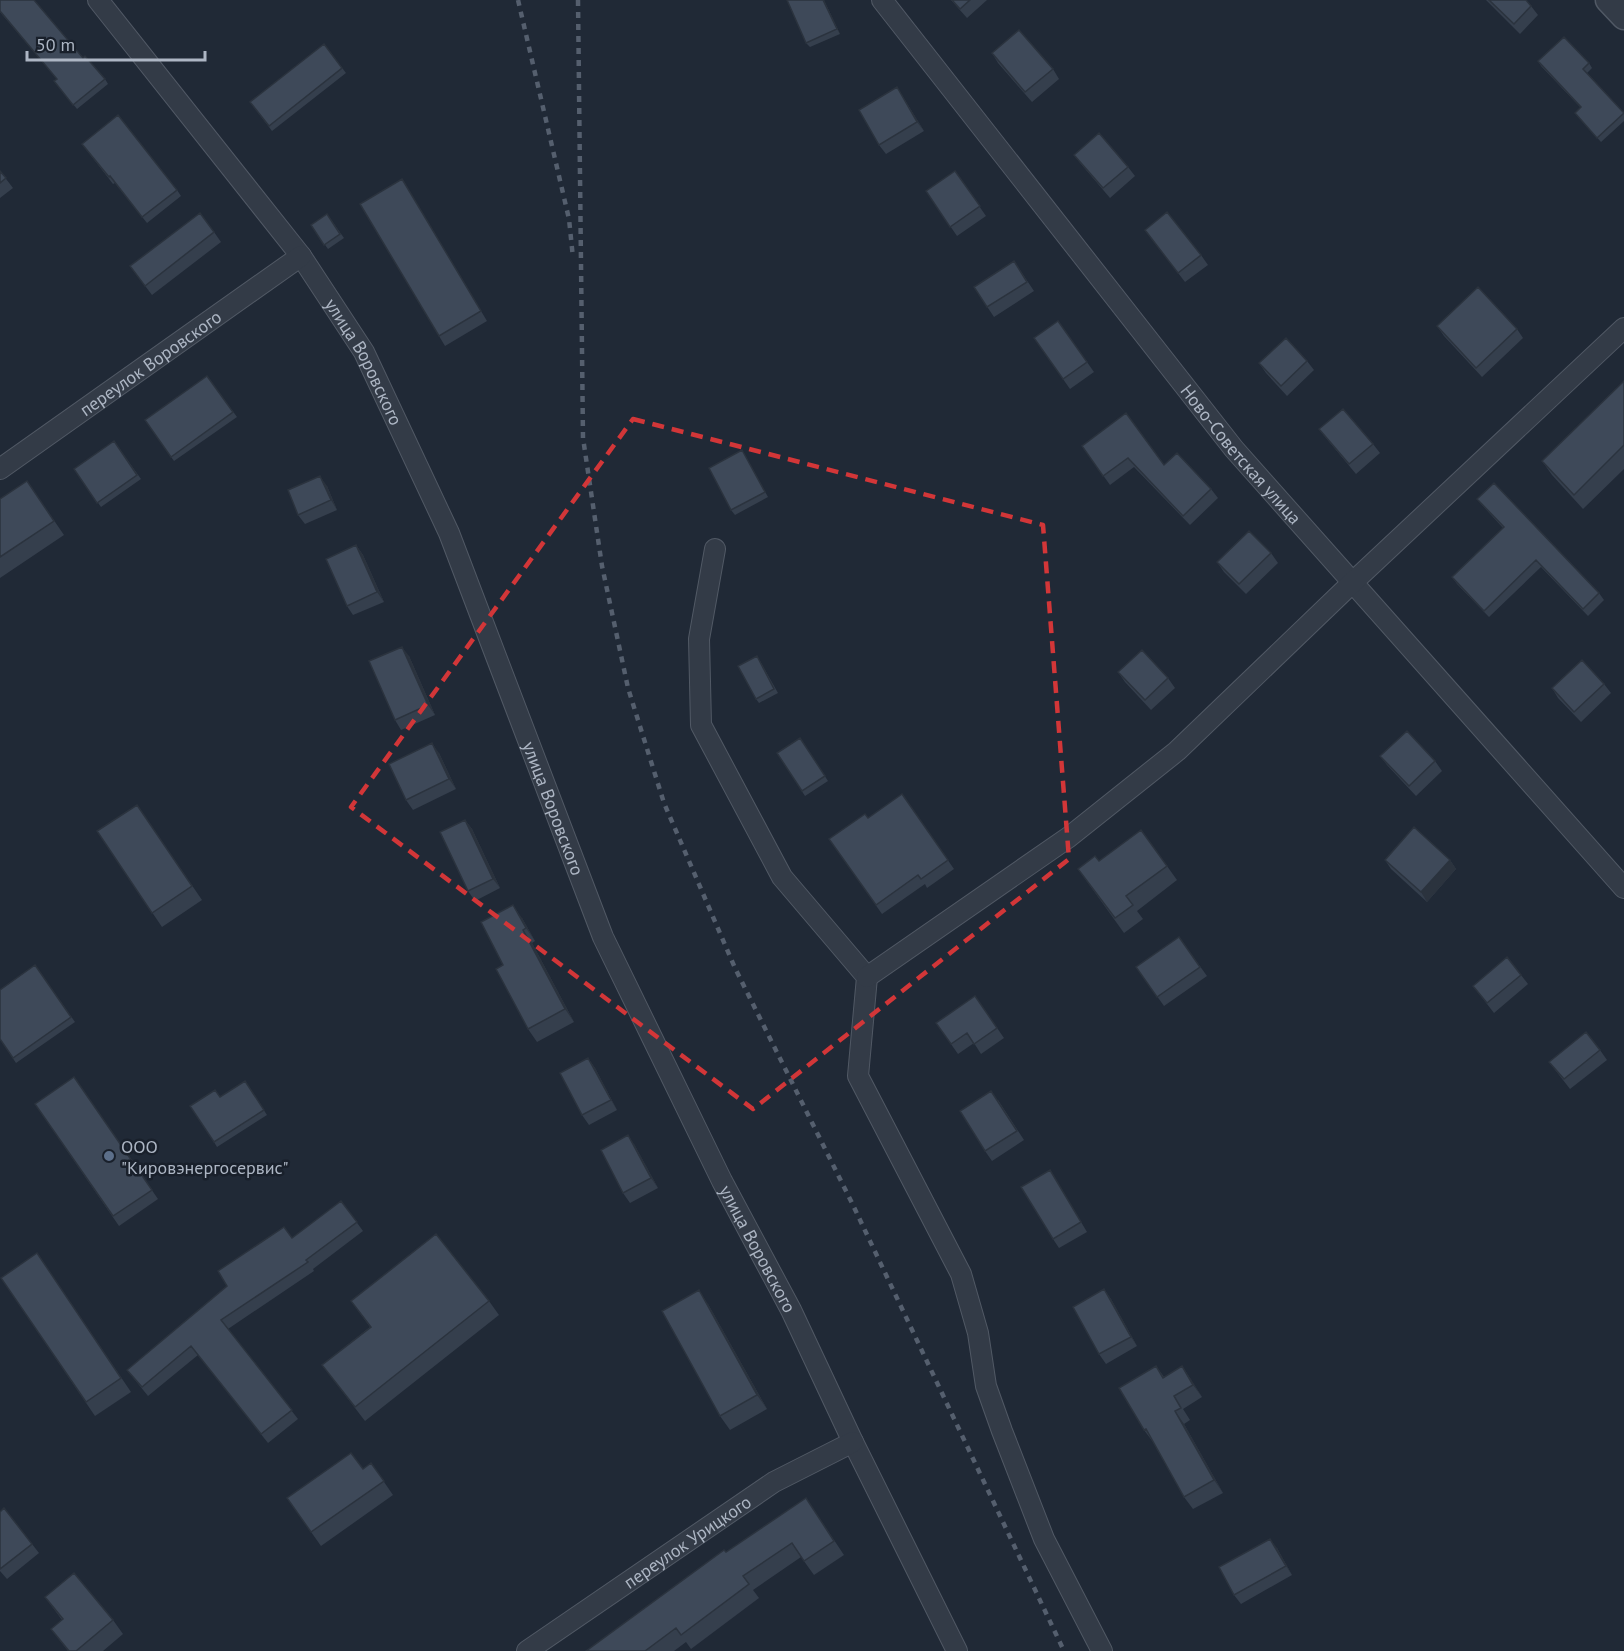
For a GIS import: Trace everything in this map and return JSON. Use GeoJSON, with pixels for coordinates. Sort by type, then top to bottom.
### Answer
{"type":"FeatureCollection","features":[{"type":"Feature","properties":{"kind":"street","name":"улица Воровского"},"geometry":{"type":"LineString","coordinates":[[98,0],[301,256],[364,352],[449,532],[603,937],[722,1181],[791,1310],[853,1442],[957,1651]]}},
{"type":"Feature","properties":{"kind":"street","name":"Ново-Советская улица"},"geometry":{"type":"LineString","coordinates":[[882,0],[1234,449],[1624,888]]}},
{"type":"Feature","properties":{"kind":"street"},"geometry":{"type":"LineString","coordinates":[[1608,0],[1624,17]]}},
{"type":"Feature","properties":{"kind":"street","name":"переулок Воровского"},"geometry":{"type":"LineString","coordinates":[[0,469],[301,256]]}},
{"type":"Feature","properties":{"kind":"street"},"geometry":{"type":"LineString","coordinates":[[867,977],[1069,837],[1177,751],[1624,328]]}},
{"type":"Feature","properties":{"kind":"street"},"geometry":{"type":"LineString","coordinates":[[715,549],[699,639],[701,725],[782,877],[867,977],[858,1076],[961,1274],[978,1333],[986,1386],[1002,1431],[1044,1539],[1102,1651]]}},
{"type":"Feature","properties":{"kind":"street","name":"переулок Урицкого"},"geometry":{"type":"LineString","coordinates":[[527,1651],[774,1482],[853,1442]]}},
{"type":"Feature","properties":{"kind":"highlighted area"},"geometry":{"type":"Polygon","coordinates":[[[633,419],[1043,525],[1069,859],[753,1109],[351,807],[633,419]]]}},
{"type":"Feature","properties":{"kind":"building"},"geometry":{"type":"Polygon","coordinates":[[[0,0],[34,0],[83,58],[85,56],[105,79],[73,105],[54,81],[57,79],[0,11],[0,0]]]}},
{"type":"Feature","properties":{"kind":"building"},"geometry":{"type":"Polygon","coordinates":[[[787,0],[823,0],[837,29],[806,43],[787,0]]]}},
{"type":"Feature","properties":{"kind":"building"},"geometry":{"type":"Polygon","coordinates":[[[952,0],[970,0],[960,9],[952,0]]]}},
{"type":"Feature","properties":{"kind":"building"},"geometry":{"type":"Polygon","coordinates":[[[1489,0],[1526,0],[1531,6],[1514,24],[1489,0]]]}},
{"type":"Feature","properties":{"kind":"building"},"geometry":{"type":"Polygon","coordinates":[[[1019,30],[1053,69],[1025,92],[992,53],[1019,30]]]}},
{"type":"Feature","properties":{"kind":"building"},"geometry":{"type":"Polygon","coordinates":[[[1564,37],[1589,63],[1583,69],[1624,113],[1597,138],[1575,113],[1581,107],[1538,61],[1564,37]]]}},
{"type":"Feature","properties":{"kind":"building"},"geometry":{"type":"Polygon","coordinates":[[[324,44],[342,68],[269,126],[250,102],[324,44]]]}},
{"type":"Feature","properties":{"kind":"building"},"geometry":{"type":"Polygon","coordinates":[[[897,87],[917,122],[879,145],[859,110],[897,87]]]}},
{"type":"Feature","properties":{"kind":"building"},"geometry":{"type":"Polygon","coordinates":[[[118,115],[177,190],[142,217],[82,144],[118,115]]]}},
{"type":"Feature","properties":{"kind":"building"},"geometry":{"type":"Polygon","coordinates":[[[1099,133],[1128,167],[1103,188],[1074,155],[1099,133]]]}},
{"type":"Feature","properties":{"kind":"building"},"geometry":{"type":"Polygon","coordinates":[[[0,171],[6,178],[0,183],[0,171]]]}},
{"type":"Feature","properties":{"kind":"building"},"geometry":{"type":"Polygon","coordinates":[[[955,171],[980,206],[950,227],[926,191],[955,171]]]}},
{"type":"Feature","properties":{"kind":"building"},"geometry":{"type":"Polygon","coordinates":[[[402,179],[481,311],[439,336],[360,204],[402,179]]]}},
{"type":"Feature","properties":{"kind":"building"},"geometry":{"type":"Polygon","coordinates":[[[1167,212],[1201,255],[1178,273],[1145,230],[1167,212]]]}},
{"type":"Feature","properties":{"kind":"building"},"geometry":{"type":"Polygon","coordinates":[[[200,213],[214,232],[145,286],[130,266],[200,213]]]}},
{"type":"Feature","properties":{"kind":"building"},"geometry":{"type":"Polygon","coordinates":[[[327,214],[340,234],[324,245],[311,225],[327,214]]]}},
{"type":"Feature","properties":{"kind":"building"},"geometry":{"type":"Polygon","coordinates":[[[1014,261],[1027,282],[987,307],[974,287],[1014,261]]]}},
{"type":"Feature","properties":{"kind":"building"},"geometry":{"type":"Polygon","coordinates":[[[1478,287],[1517,329],[1476,368],[1437,326],[1478,287]]]}},
{"type":"Feature","properties":{"kind":"building"},"geometry":{"type":"Polygon","coordinates":[[[1058,321],[1087,362],[1063,379],[1034,338],[1058,321]]]}},
{"type":"Feature","properties":{"kind":"building"},"geometry":{"type":"Polygon","coordinates":[[[1286,338],[1307,361],[1281,386],[1259,363],[1286,338]]]}},
{"type":"Feature","properties":{"kind":"building"},"geometry":{"type":"Polygon","coordinates":[[[207,376],[233,412],[171,457],[145,420],[207,376]]]}},
{"type":"Feature","properties":{"kind":"building"},"geometry":{"type":"Polygon","coordinates":[[[1624,381],[1624,445],[1574,495],[1542,461],[1624,381]]]}},
{"type":"Feature","properties":{"kind":"building"},"geometry":{"type":"Polygon","coordinates":[[[1343,409],[1373,444],[1349,464],[1319,429],[1343,409]]]}},
{"type":"Feature","properties":{"kind":"building"},"geometry":{"type":"Polygon","coordinates":[[[1126,413],[1164,465],[1177,453],[1211,489],[1183,516],[1128,458],[1103,476],[1082,446],[1126,413]]]}},
{"type":"Feature","properties":{"kind":"building"},"geometry":{"type":"Polygon","coordinates":[[[114,441],[137,475],[97,503],[74,469],[114,441]]]}},
{"type":"Feature","properties":{"kind":"building"},"geometry":{"type":"Polygon","coordinates":[[[742,450],[765,492],[731,510],[709,468],[742,450]]]}},
{"type":"Feature","properties":{"kind":"building"},"geometry":{"type":"Polygon","coordinates":[[[320,476],[331,500],[298,515],[288,490],[320,476]]]}},
{"type":"Feature","properties":{"kind":"building"},"geometry":{"type":"Polygon","coordinates":[[[27,481],[54,521],[0,557],[0,499],[27,481]]]}},
{"type":"Feature","properties":{"kind":"building"},"geometry":{"type":"Polygon","coordinates":[[[1494,483],[1599,593],[1583,609],[1536,560],[1484,611],[1452,577],[1504,527],[1477,499],[1494,483]]]}},
{"type":"Feature","properties":{"kind":"building"},"geometry":{"type":"Polygon","coordinates":[[[1249,531],[1271,553],[1239,584],[1217,562],[1249,531]]]}},
{"type":"Feature","properties":{"kind":"building"},"geometry":{"type":"Polygon","coordinates":[[[356,545],[377,592],[347,606],[326,559],[356,545]]]}},
{"type":"Feature","properties":{"kind":"building"},"geometry":{"type":"Polygon","coordinates":[[[402,647],[428,705],[395,720],[369,661],[402,647]]]}},
{"type":"Feature","properties":{"kind":"building"},"geometry":{"type":"Polygon","coordinates":[[[1142,650],[1168,678],[1145,700],[1118,672],[1142,650]]]}},
{"type":"Feature","properties":{"kind":"building"},"geometry":{"type":"Polygon","coordinates":[[[757,656],[774,689],[756,699],[738,666],[757,656]]]}},
{"type":"Feature","properties":{"kind":"building"},"geometry":{"type":"Polygon","coordinates":[[[1582,660],[1604,684],[1574,712],[1552,688],[1582,660]]]}},
{"type":"Feature","properties":{"kind":"building"},"geometry":{"type":"Polygon","coordinates":[[[1407,731],[1435,761],[1409,786],[1380,756],[1407,731]]]}},
{"type":"Feature","properties":{"kind":"building"},"geometry":{"type":"Polygon","coordinates":[[[800,738],[825,776],[802,791],[777,753],[800,738]]]}},
{"type":"Feature","properties":{"kind":"building"},"geometry":{"type":"Polygon","coordinates":[[[432,743],[449,779],[406,800],[389,764],[432,743]]]}},
{"type":"Feature","properties":{"kind":"building"},"geometry":{"type":"Polygon","coordinates":[[[902,794],[948,860],[921,879],[918,875],[876,905],[829,839],[865,814],[868,818],[902,794]]]}},
{"type":"Feature","properties":{"kind":"building"},"geometry":{"type":"Polygon","coordinates":[[[137,805],[192,886],[152,913],[97,831],[137,805]]]}},
{"type":"Feature","properties":{"kind":"building"},"geometry":{"type":"Polygon","coordinates":[[[465,820],[493,879],[468,891],[440,832],[465,820]]]}},
{"type":"Feature","properties":{"kind":"building"},"geometry":{"type":"Polygon","coordinates":[[[1414,827],[1450,860],[1421,892],[1385,860],[1414,827]]]}},
{"type":"Feature","properties":{"kind":"building"},"geometry":{"type":"Polygon","coordinates":[[[1141,830],[1167,866],[1126,896],[1133,905],[1115,918],[1078,869],[1095,856],[1099,861],[1141,830]]]}},
{"type":"Feature","properties":{"kind":"building"},"geometry":{"type":"Polygon","coordinates":[[[513,905],[526,928],[523,930],[565,1009],[528,1029],[496,969],[503,965],[481,922],[513,905]]]}},
{"type":"Feature","properties":{"kind":"building"},"geometry":{"type":"Polygon","coordinates":[[[1179,937],[1200,967],[1157,997],[1136,967],[1179,937]]]}},
{"type":"Feature","properties":{"kind":"building"},"geometry":{"type":"Polygon","coordinates":[[[1507,957],[1521,975],[1487,1003],[1473,986],[1507,957]]]}},
{"type":"Feature","properties":{"kind":"building"},"geometry":{"type":"Polygon","coordinates":[[[35,965],[71,1017],[13,1058],[0,1039],[0,990],[35,965]]]}},
{"type":"Feature","properties":{"kind":"building"},"geometry":{"type":"Polygon","coordinates":[[[975,996],[997,1028],[974,1044],[967,1033],[951,1044],[936,1023],[975,996]]]}},
{"type":"Feature","properties":{"kind":"building"},"geometry":{"type":"Polygon","coordinates":[[[1586,1032],[1600,1050],[1564,1079],[1549,1062],[1586,1032]]]}},
{"type":"Feature","properties":{"kind":"building"},"geometry":{"type":"Polygon","coordinates":[[[588,1058],[611,1100],[582,1115],[560,1073],[588,1058]]]}},
{"type":"Feature","properties":{"kind":"building"},"geometry":{"type":"Polygon","coordinates":[[[74,1077],[152,1190],[113,1216],[35,1104],[74,1077]]]}},
{"type":"Feature","properties":{"kind":"building"},"geometry":{"type":"Polygon","coordinates":[[[245,1081],[264,1110],[214,1142],[190,1106],[215,1090],[220,1097],[245,1081]]]}},
{"type":"Feature","properties":{"kind":"building"},"geometry":{"type":"Polygon","coordinates":[[[991,1091],[1017,1131],[985,1151],[960,1111],[991,1091]]]}},
{"type":"Feature","properties":{"kind":"building"},"geometry":{"type":"Polygon","coordinates":[[[628,1135],[651,1178],[623,1193],[601,1150],[628,1135]]]}},
{"type":"Feature","properties":{"kind":"building"},"geometry":{"type":"Polygon","coordinates":[[[1050,1170],[1081,1222],[1053,1239],[1021,1187],[1050,1170]]]}},
{"type":"Feature","properties":{"kind":"building"},"geometry":{"type":"Polygon","coordinates":[[[341,1201],[357,1222],[306,1260],[308,1262],[221,1320],[292,1410],[261,1434],[191,1346],[142,1387],[127,1370],[227,1286],[218,1271],[284,1227],[292,1238],[341,1201]]]}},
{"type":"Feature","properties":{"kind":"building"},"geometry":{"type":"Polygon","coordinates":[[[436,1234],[489,1301],[355,1407],[322,1365],[371,1327],[351,1301],[436,1234]]]}},
{"type":"Feature","properties":{"kind":"building"},"geometry":{"type":"Polygon","coordinates":[[[37,1253],[121,1378],[86,1402],[1,1278],[37,1253]]]}},
{"type":"Feature","properties":{"kind":"building"},"geometry":{"type":"Polygon","coordinates":[[[1104,1289],[1131,1337],[1099,1354],[1073,1307],[1104,1289]]]}},
{"type":"Feature","properties":{"kind":"building"},"geometry":{"type":"Polygon","coordinates":[[[699,1290],[757,1395],[720,1416],[662,1311],[699,1290]]]}},
{"type":"Feature","properties":{"kind":"building"},"geometry":{"type":"Polygon","coordinates":[[[1156,1366],[1163,1378],[1182,1366],[1193,1385],[1174,1396],[1181,1408],[1175,1411],[1214,1480],[1184,1497],[1146,1429],[1144,1430],[1119,1388],[1156,1366]]]}},
{"type":"Feature","properties":{"kind":"building"},"geometry":{"type":"Polygon","coordinates":[[[351,1453],[363,1469],[371,1463],[384,1481],[311,1532],[287,1498],[351,1453]]]}},
{"type":"Feature","properties":{"kind":"building"},"geometry":{"type":"Polygon","coordinates":[[[806,1498],[834,1541],[804,1561],[792,1543],[743,1576],[749,1584],[681,1635],[676,1628],[645,1651],[586,1651],[724,1550],[726,1552],[806,1498]]]}},
{"type":"Feature","properties":{"kind":"building"},"geometry":{"type":"Polygon","coordinates":[[[4,1508],[32,1544],[0,1569],[0,1512],[4,1508]]]}},
{"type":"Feature","properties":{"kind":"building"},"geometry":{"type":"Polygon","coordinates":[[[1270,1539],[1286,1566],[1234,1595],[1219,1567],[1270,1539]]]}},
{"type":"Feature","properties":{"kind":"building"},"geometry":{"type":"Polygon","coordinates":[[[74,1573],[113,1620],[76,1651],[69,1651],[51,1629],[63,1619],[45,1597],[74,1573]]]}},
{"type":"Feature","properties":{"kind":"railway"},"geometry":{"type":"LineString","coordinates":[[518,0],[569,219],[573,258]]}},
{"type":"Feature","properties":{"kind":"railway"},"geometry":{"type":"LineString","coordinates":[[578,0],[583,438],[602,566],[628,688],[664,803],[735,968],[852,1203],[1064,1651]]}},
{"type":"Feature","properties":{"kind":"place","name":"ООО \"Кировэнергосервис\""},"geometry":{"type":"Point","coordinates":[109,1156]}}]}
